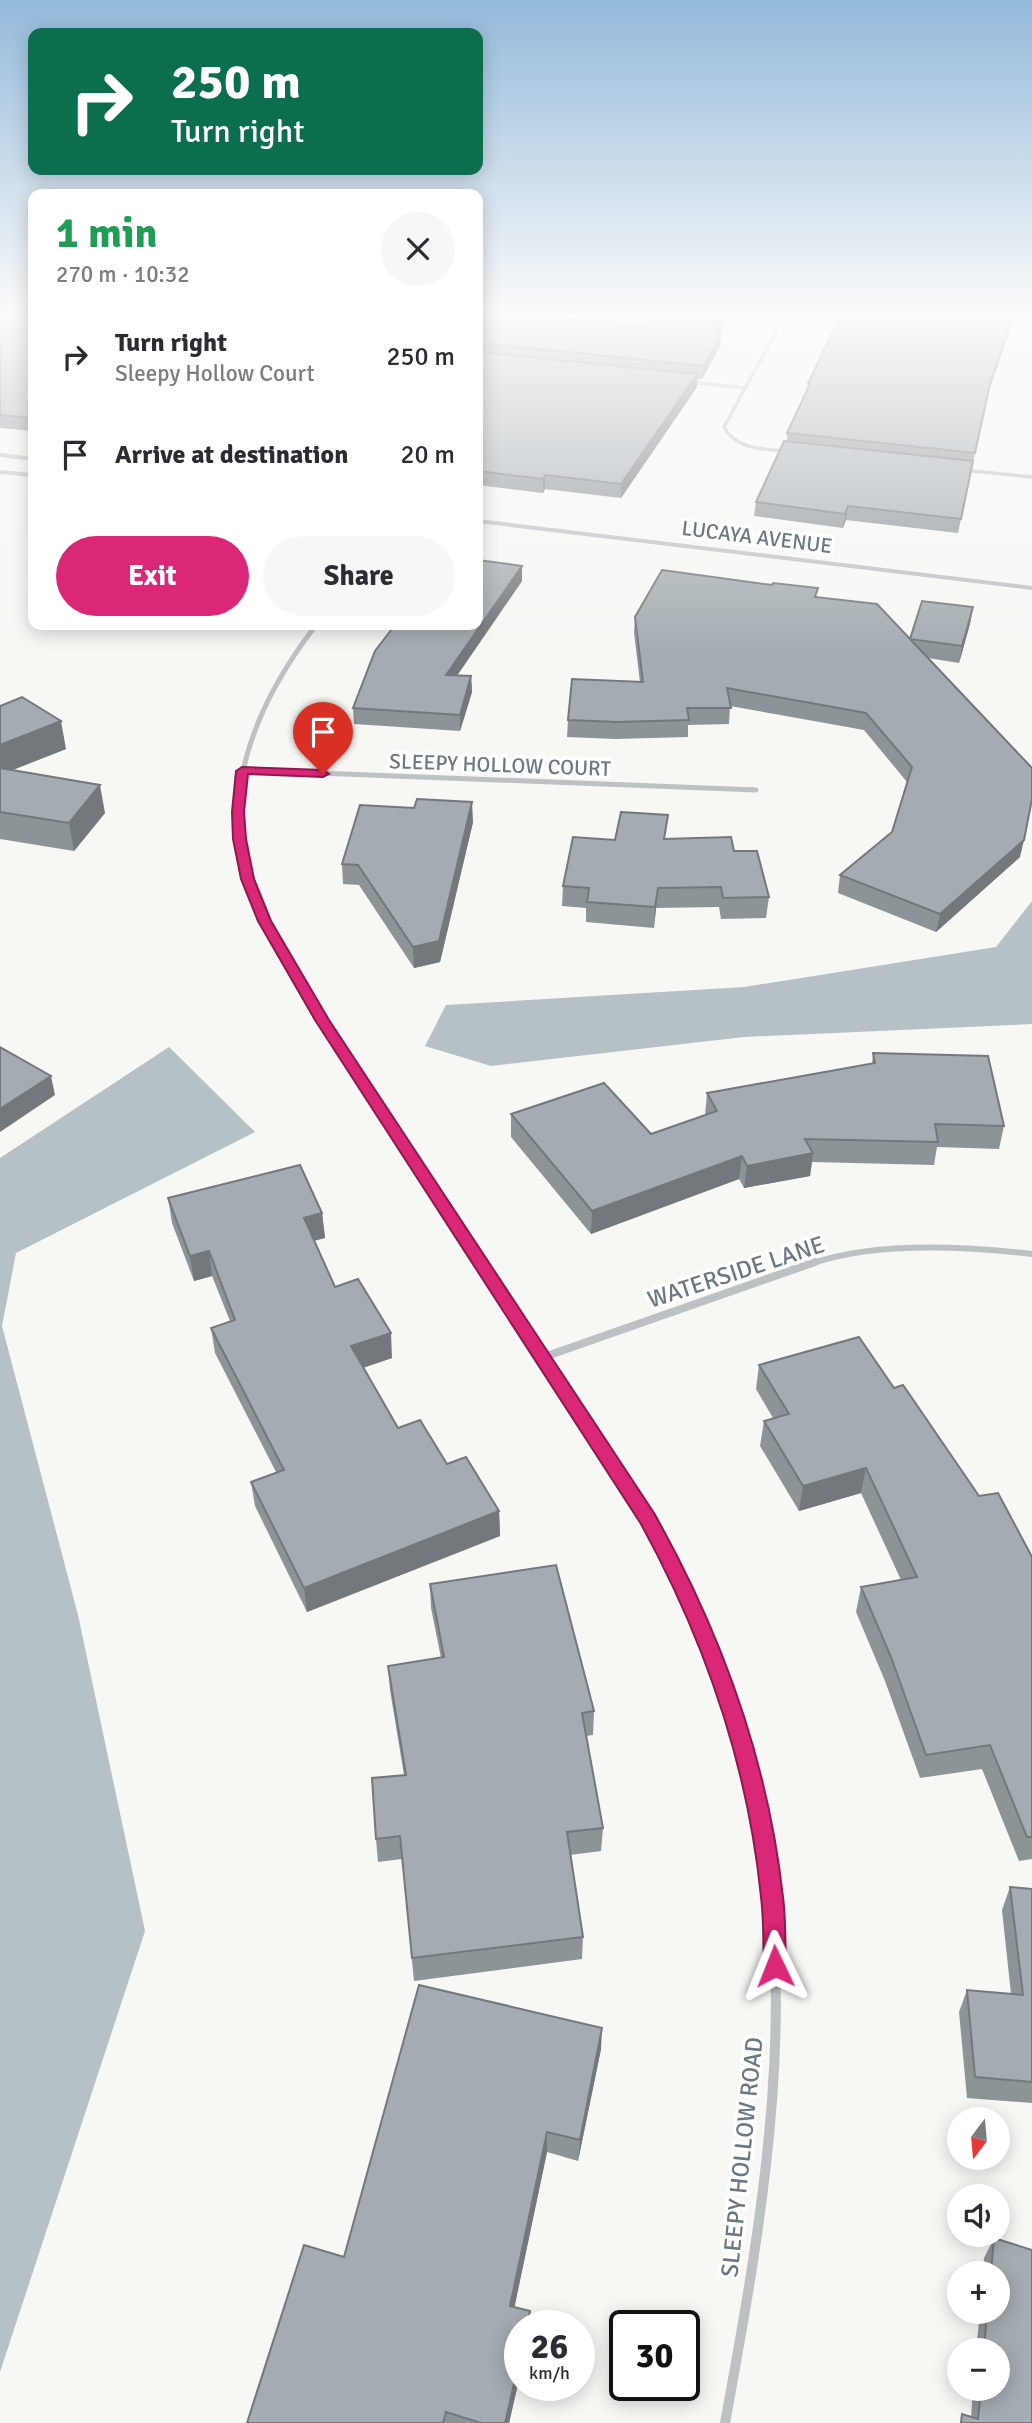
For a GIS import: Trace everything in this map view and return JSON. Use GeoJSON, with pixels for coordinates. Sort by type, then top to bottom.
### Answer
{"type":"FeatureCollection","features":[{"type":"Feature","properties":{"kind":"street"},"geometry":{"type":"LineString","coordinates":[[725,428],[730,438],[757,447],[798,452]]}},
{"type":"Feature","properties":{"kind":"street"},"geometry":{"type":"LineString","coordinates":[[0,455],[28,458]]}},
{"type":"Feature","properties":{"kind":"street"},"geometry":{"type":"LineString","coordinates":[[950,468],[1032,478]]}},
{"type":"Feature","properties":{"kind":"street"},"geometry":{"type":"LineString","coordinates":[[0,472],[28,475]]}},
{"type":"Feature","properties":{"kind":"street","name":"LUCAYA AVENUE"},"geometry":{"type":"LineString","coordinates":[[483,522],[1032,588]]}},
{"type":"Feature","properties":{"kind":"street","name":"SLEEPY HOLLOW ROAD"},"geometry":{"type":"LineString","coordinates":[[312,630],[271,687],[250,736],[242,771],[238,812],[248,879],[265,921],[322,1020],[647,1518],[680,1576],[711,1649],[737,1727],[758,1804],[773,1898],[776,1989],[771,2090],[758,2237],[725,2423]]}},
{"type":"Feature","properties":{"kind":"street","name":"SLEEPY HOLLOW COURT"},"geometry":{"type":"LineString","coordinates":[[242,771],[756,790]]}},
{"type":"Feature","properties":{"kind":"street","name":"WATERSIDE LANE"},"geometry":{"type":"LineString","coordinates":[[541,1358],[816,1262],[876,1251],[934,1247],[992,1249],[1032,1254]]}},
{"type":"Feature","properties":{"kind":"shaded area"},"geometry":{"type":"Polygon","coordinates":[[[1032,901],[1032,1024],[744,1037],[491,1066],[425,1046],[446,1005],[744,987],[996,947],[1032,901]]]}},
{"type":"Feature","properties":{"kind":"shaded area"},"geometry":{"type":"Polygon","coordinates":[[[169,1047],[255,1132],[16,1253],[2,1326],[78,1615],[145,1931],[0,2372],[0,1158],[169,1047]]]}},
{"type":"Feature","properties":{"kind":"building"},"geometry":{"type":"Polygon","coordinates":[[[483,428],[660,428],[621,484],[545,475],[543,479],[483,472],[483,428]]]}},
{"type":"Feature","properties":{"kind":"building"},"geometry":{"type":"Polygon","coordinates":[[[789,428],[980,428],[975,453],[787,433],[789,428]]]}},
{"type":"Feature","properties":{"kind":"building"},"geometry":{"type":"Polygon","coordinates":[[[784,441],[973,461],[961,519],[848,506],[845,514],[756,502],[784,441]]]}},
{"type":"Feature","properties":{"kind":"building"},"geometry":{"type":"Polygon","coordinates":[[[483,561],[522,566],[483,622],[483,561]]]}},
{"type":"Feature","properties":{"kind":"building"},"geometry":{"type":"Polygon","coordinates":[[[662,570],[772,585],[818,588],[815,597],[877,604],[1032,768],[1032,799],[1024,840],[940,914],[840,875],[892,832],[912,767],[866,713],[727,688],[731,708],[687,708],[689,720],[568,720],[572,679],[643,682],[635,617],[662,570]]]}},
{"type":"Feature","properties":{"kind":"building"},"geometry":{"type":"Polygon","coordinates":[[[922,601],[973,607],[962,646],[910,639],[922,601]]]}},
{"type":"Feature","properties":{"kind":"building"},"geometry":{"type":"Polygon","coordinates":[[[391,630],[477,630],[446,675],[471,676],[460,715],[353,708],[375,651],[391,630]]]}},
{"type":"Feature","properties":{"kind":"building"},"geometry":{"type":"Polygon","coordinates":[[[22,697],[61,721],[0,745],[0,706],[22,697]]]}},
{"type":"Feature","properties":{"kind":"building"},"geometry":{"type":"Polygon","coordinates":[[[0,768],[100,785],[69,823],[0,812],[0,768]]]}},
{"type":"Feature","properties":{"kind":"building"},"geometry":{"type":"Polygon","coordinates":[[[417,799],[472,802],[439,941],[413,947],[358,865],[342,864],[360,805],[414,808],[417,799]]]}},
{"type":"Feature","properties":{"kind":"building"},"geometry":{"type":"Polygon","coordinates":[[[621,812],[668,815],[664,839],[731,837],[734,851],[757,851],[769,897],[723,898],[721,887],[658,888],[655,907],[587,902],[589,888],[563,886],[573,837],[615,840],[621,812]]]}},
{"type":"Feature","properties":{"kind":"building"},"geometry":{"type":"Polygon","coordinates":[[[0,1047],[51,1076],[0,1109],[0,1047]]]}},
{"type":"Feature","properties":{"kind":"building"},"geometry":{"type":"Polygon","coordinates":[[[873,1053],[988,1056],[1004,1126],[935,1124],[938,1142],[805,1139],[813,1153],[747,1166],[742,1156],[592,1211],[511,1114],[604,1083],[651,1134],[717,1111],[707,1093],[875,1063],[873,1053]]]}},
{"type":"Feature","properties":{"kind":"building"},"geometry":{"type":"Polygon","coordinates":[[[300,1165],[322,1213],[304,1218],[335,1287],[358,1279],[391,1333],[351,1346],[398,1428],[420,1420],[447,1464],[466,1457],[499,1511],[304,1588],[251,1482],[284,1470],[211,1328],[235,1320],[209,1251],[190,1256],[168,1198],[300,1165]]]}},
{"type":"Feature","properties":{"kind":"building"},"geometry":{"type":"Polygon","coordinates":[[[859,1337],[894,1388],[903,1385],[979,1496],[998,1493],[1032,1557],[1032,1837],[1027,1837],[990,1745],[926,1755],[891,1657],[861,1587],[917,1577],[866,1468],[803,1486],[764,1421],[789,1414],[759,1365],[859,1337]]]}},
{"type":"Feature","properties":{"kind":"building"},"geometry":{"type":"Polygon","coordinates":[[[556,1565],[594,1711],[582,1713],[603,1828],[567,1832],[583,1937],[412,1958],[400,1836],[376,1839],[372,1778],[406,1775],[388,1666],[444,1657],[430,1584],[556,1565]]]}},
{"type":"Feature","properties":{"kind":"building"},"geometry":{"type":"Polygon","coordinates":[[[1010,1887],[1032,1889],[1032,2082],[975,2077],[967,1990],[1023,1995],[1010,1887]]]}},
{"type":"Feature","properties":{"kind":"building"},"geometry":{"type":"Polygon","coordinates":[[[419,1985],[602,2028],[580,2140],[547,2132],[510,2306],[526,2310],[504,2310],[504,2401],[510,2401],[505,2423],[481,2423],[446,2412],[443,2423],[247,2423],[304,2245],[344,2257],[419,1985]]]}},
{"type":"Feature","properties":{"kind":"building"},"geometry":{"type":"Polygon","coordinates":[[[1010,2243],[1032,2250],[1032,2423],[961,2423],[962,2414],[978,2419],[980,2401],[1010,2401],[1010,2338],[985,2338],[986,2324],[1010,2324],[1010,2261],[992,2261],[993,2247],[1010,2247],[1010,2243]]]}},
{"type":"Feature","properties":{"kind":"route"},"geometry":{"type":"LineString","coordinates":[[323,774],[242,771],[238,812],[248,879],[265,921],[322,1020],[647,1518],[680,1576],[711,1649],[737,1727],[758,1804],[773,1898],[775,1966]]}}]}
